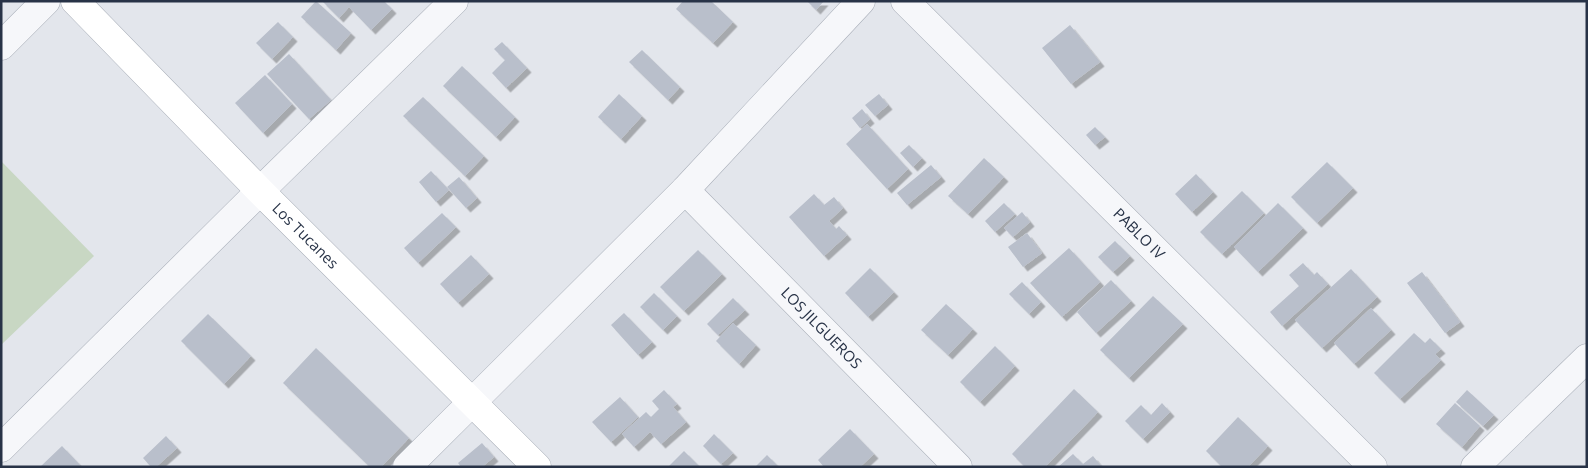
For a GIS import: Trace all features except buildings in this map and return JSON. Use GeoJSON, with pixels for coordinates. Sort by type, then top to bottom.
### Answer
{"type":"FeatureCollection","features":[{"type":"Feature","properties":{"kind":"street"},"geometry":{"type":"LineString","coordinates":[[1,46],[46,1]]}},
{"type":"Feature","properties":{"kind":"street","name":"Los Tucanes"},"geometry":{"type":"LineString","coordinates":[[75,1],[260,191],[538,467]]}},
{"type":"Feature","properties":{"kind":"street"},"geometry":{"type":"LineString","coordinates":[[1,448],[454,1]]}},
{"type":"Feature","properties":{"kind":"street"},"geometry":{"type":"LineString","coordinates":[[407,467],[685,190],[862,1]]}},
{"type":"Feature","properties":{"kind":"street","name":"PABLO IV"},"geometry":{"type":"LineString","coordinates":[[905,1],[1373,467]]}},
{"type":"Feature","properties":{"kind":"street","name":"LOS JILGUEROS"},"geometry":{"type":"LineString","coordinates":[[685,190],[958,467]]}},
{"type":"Feature","properties":{"kind":"street"},"geometry":{"type":"LineString","coordinates":[[1475,467],[1587,358]]}},
{"type":"Feature","properties":{"kind":"green space"},"geometry":{"type":"Polygon","coordinates":[[[1,161],[94,256],[1,345],[1,161]]]}}]}
